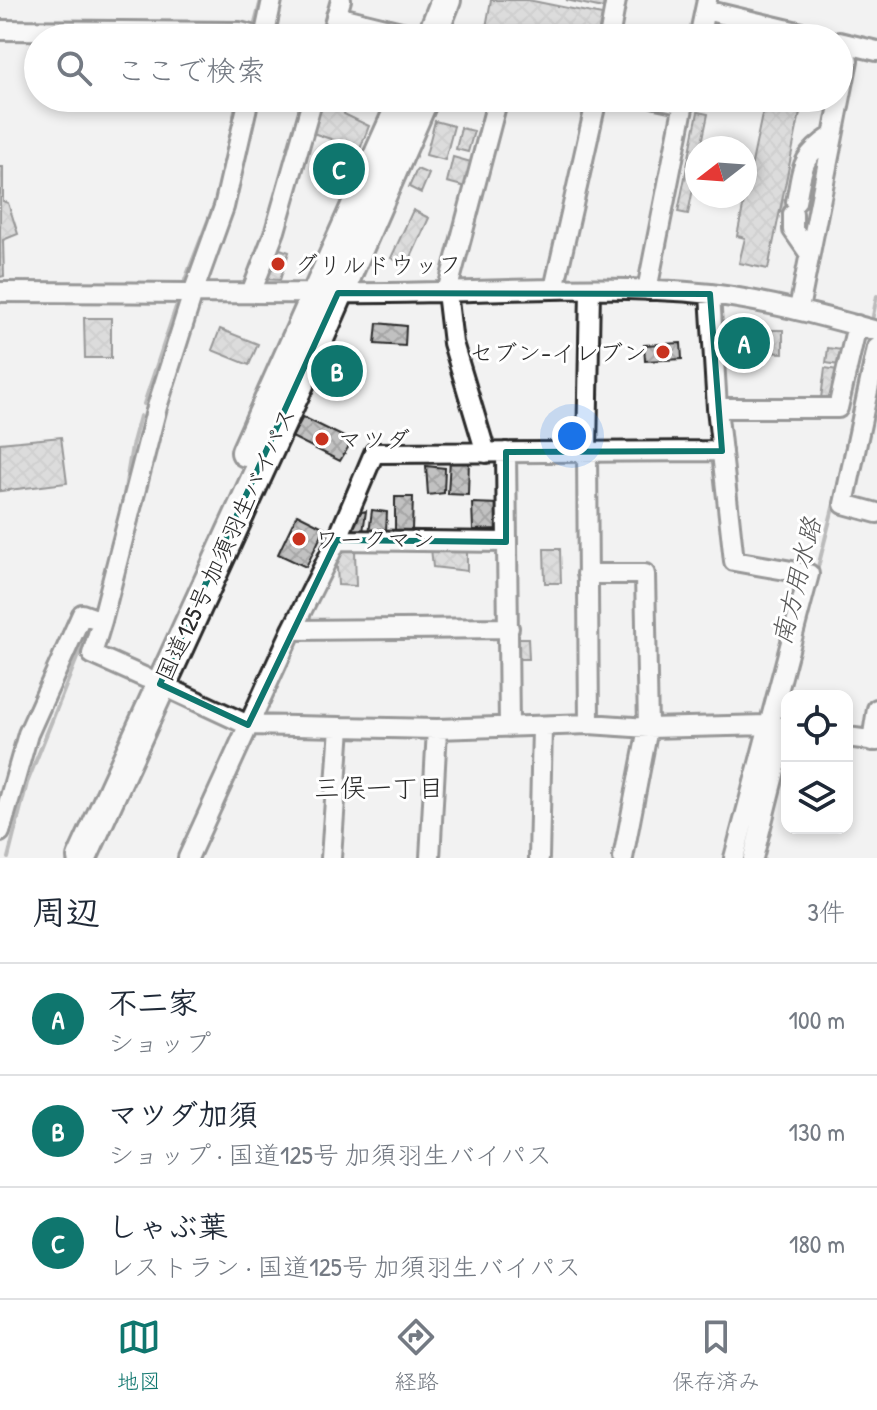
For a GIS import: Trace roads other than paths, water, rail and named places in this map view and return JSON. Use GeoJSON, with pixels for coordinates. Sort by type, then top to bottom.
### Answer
{"type":"FeatureCollection","features":[{"type":"Feature","properties":{"kind":"highway"},"geometry":{"type":"LineString","coordinates":[[435,24],[446,0]]}},
{"type":"Feature","properties":{"kind":"highway"},"geometry":{"type":"LineString","coordinates":[[454,24],[463,0]]}},
{"type":"Feature","properties":{"kind":"highway","name":"国道125号 加須羽生バイパス"},"geometry":{"type":"LineString","coordinates":[[328,293],[399,112]]}},
{"type":"Feature","properties":{"kind":"highway","name":"国道125号 加須羽生バイパス"},"geometry":{"type":"LineString","coordinates":[[65,858],[153,681],[328,293],[417,112]]}},
{"type":"Feature","properties":{"kind":"highway","name":"国道125号 加須羽生バイパス"},"geometry":{"type":"LineString","coordinates":[[82,858],[153,681]]}},
{"type":"Feature","properties":{"kind":"street"},"geometry":{"type":"LineString","coordinates":[[263,24],[272,0]]}},
{"type":"Feature","properties":{"kind":"street"},"geometry":{"type":"LineString","coordinates":[[612,24],[616,0]]}},
{"type":"Feature","properties":{"kind":"street"},"geometry":{"type":"LineString","coordinates":[[706,5],[773,24]]}},
{"type":"Feature","properties":{"kind":"street"},"geometry":{"type":"LineString","coordinates":[[338,8],[386,24]]}},
{"type":"Feature","properties":{"kind":"street"},"geometry":{"type":"LineString","coordinates":[[0,30],[24,30]]}},
{"type":"Feature","properties":{"kind":"street"},"geometry":{"type":"LineString","coordinates":[[853,45],[877,51]]}},
{"type":"Feature","properties":{"kind":"street"},"geometry":{"type":"LineString","coordinates":[[246,112],[224,207],[185,292],[157,407],[95,619],[92,654],[248,725],[437,729],[542,728],[589,724],[648,728],[780,727]]}},
{"type":"Feature","properties":{"kind":"street"},"geometry":{"type":"LineString","coordinates":[[251,293],[275,231],[309,112]]}},
{"type":"Feature","properties":{"kind":"street"},"geometry":{"type":"LineString","coordinates":[[486,453],[453,343],[447,292],[494,112]]}},
{"type":"Feature","properties":{"kind":"street"},"geometry":{"type":"LineString","coordinates":[[554,289],[594,112]]}},
{"type":"Feature","properties":{"kind":"street"},"geometry":{"type":"LineString","coordinates":[[647,290],[683,112]]}},
{"type":"Feature","properties":{"kind":"street"},"geometry":{"type":"LineString","coordinates":[[799,309],[836,112]]}},
{"type":"Feature","properties":{"kind":"street"},"geometry":{"type":"LineString","coordinates":[[809,253],[793,230],[794,208],[806,158],[813,148],[832,136]]}},
{"type":"Feature","properties":{"kind":"street"},"geometry":{"type":"LineString","coordinates":[[589,724],[587,451],[590,290]]}},
{"type":"Feature","properties":{"kind":"street"},"geometry":{"type":"LineString","coordinates":[[0,292],[647,290],[710,294],[799,309],[877,331]]}},
{"type":"Feature","properties":{"kind":"street"},"geometry":{"type":"LineString","coordinates":[[710,294],[717,408],[734,561],[809,574],[753,858]]}},
{"type":"Feature","properties":{"kind":"street"},"geometry":{"type":"LineString","coordinates":[[717,408],[838,408],[857,325]]}},
{"type":"Feature","properties":{"kind":"street"},"geometry":{"type":"LineString","coordinates":[[877,348],[844,504],[877,513]]}},
{"type":"Feature","properties":{"kind":"street"},"geometry":{"type":"LineString","coordinates":[[188,858],[292,630],[337,540],[374,453],[722,451]]}},
{"type":"Feature","properties":{"kind":"street"},"geometry":{"type":"LineString","coordinates":[[506,452],[509,727]]}},
{"type":"Feature","properties":{"kind":"street"},"geometry":{"type":"LineString","coordinates":[[337,540],[506,542]]}},
{"type":"Feature","properties":{"kind":"street"},"geometry":{"type":"LineString","coordinates":[[587,574],[645,574],[648,728],[623,858]]}},
{"type":"Feature","properties":{"kind":"street"},"geometry":{"type":"LineString","coordinates":[[0,832],[28,734],[82,614],[95,619]]}},
{"type":"Feature","properties":{"kind":"street"},"geometry":{"type":"LineString","coordinates":[[292,630],[509,628]]}},
{"type":"Feature","properties":{"kind":"street"},"geometry":{"type":"LineString","coordinates":[[853,738],[874,741],[877,709]]}},
{"type":"Feature","properties":{"kind":"street"},"geometry":{"type":"LineString","coordinates":[[331,858],[340,727]]}},
{"type":"Feature","properties":{"kind":"street"},"geometry":{"type":"LineString","coordinates":[[734,858],[780,727]]}},
{"type":"Feature","properties":{"kind":"street"},"geometry":{"type":"LineString","coordinates":[[539,858],[542,728]]}},
{"type":"Feature","properties":{"kind":"street"},"geometry":{"type":"LineString","coordinates":[[430,858],[437,729]]}},
{"type":"Feature","properties":{"kind":"waterway"},"geometry":{"type":"LineString","coordinates":[[255,24],[261,0]]}},
{"type":"Feature","properties":{"kind":"waterway"},"geometry":{"type":"LineString","coordinates":[[234,116],[235,112]]}},
{"type":"Feature","properties":{"kind":"waterway"},"geometry":{"type":"LineString","coordinates":[[225,163],[232,128]]}},
{"type":"Feature","properties":{"kind":"waterway"},"geometry":{"type":"LineString","coordinates":[[185,280],[216,200]]}},
{"type":"Feature","properties":{"kind":"waterway","name":"南方用水路"},"geometry":{"type":"LineString","coordinates":[[873,316],[877,296]]}},
{"type":"Feature","properties":{"kind":"waterway"},"geometry":{"type":"LineString","coordinates":[[144,404],[176,307]]}},
{"type":"Feature","properties":{"kind":"waterway","name":"南方用水路"},"geometry":{"type":"LineString","coordinates":[[837,490],[868,343]]}},
{"type":"Feature","properties":{"kind":"waterway"},"geometry":{"type":"LineString","coordinates":[[122,507],[140,416]]}},
{"type":"Feature","properties":{"kind":"waterway","name":"南方用水路"},"geometry":{"type":"LineString","coordinates":[[816,575],[836,496]]}},
{"type":"Feature","properties":{"kind":"waterway"},"geometry":{"type":"LineString","coordinates":[[8,858],[27,783],[91,623]]}},
{"type":"Feature","properties":{"kind":"place","name":"しゃぶ葉"},"geometry":{"type":"Point","coordinates":[339,169]}},
{"type":"Feature","properties":{"kind":"place","name":"グリルドウッフ"},"geometry":{"type":"Point","coordinates":[278,264]}},
{"type":"Feature","properties":{"kind":"place","name":"不二家"},"geometry":{"type":"Point","coordinates":[744,343]}},
{"type":"Feature","properties":{"kind":"place","name":"セブン-イレブン"},"geometry":{"type":"Point","coordinates":[663,352]}},
{"type":"Feature","properties":{"kind":"place","name":"マツダ加須"},"geometry":{"type":"Point","coordinates":[337,371]}},
{"type":"Feature","properties":{"kind":"place","name":"マツダ"},"geometry":{"type":"Point","coordinates":[322,439]}},
{"type":"Feature","properties":{"kind":"place","name":"ワークマン"},"geometry":{"type":"Point","coordinates":[299,539]}},
{"type":"Feature","properties":{"kind":"district","name":"三俣一丁目"},"geometry":{"type":"Point","coordinates":[379,787]}}]}
